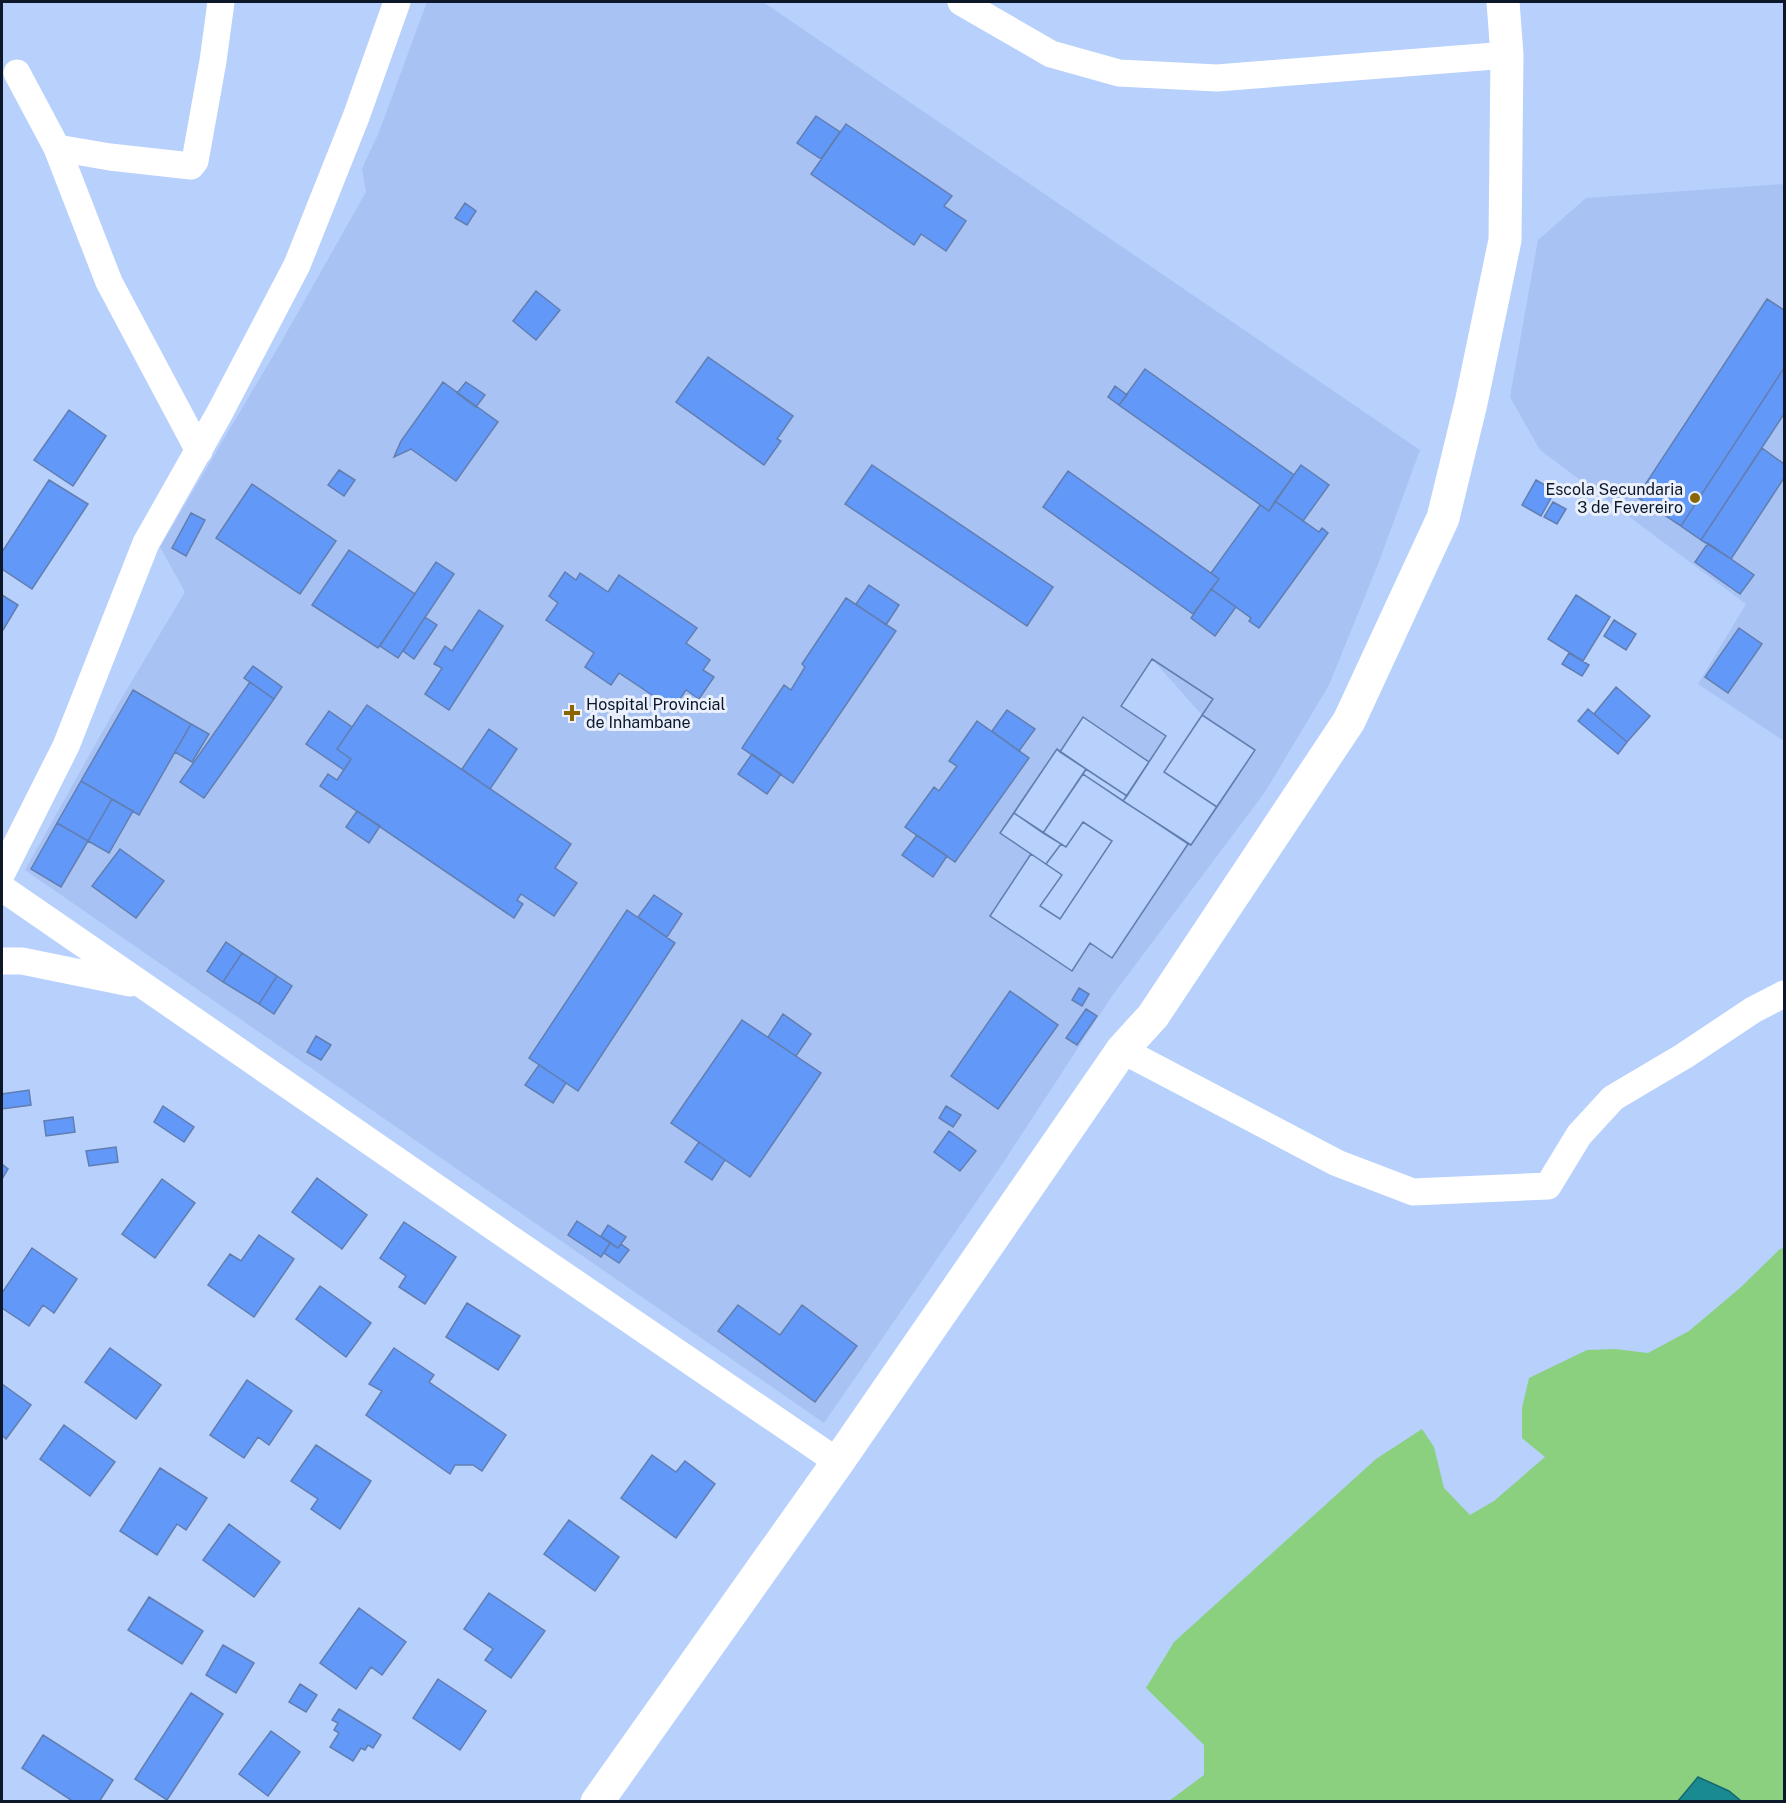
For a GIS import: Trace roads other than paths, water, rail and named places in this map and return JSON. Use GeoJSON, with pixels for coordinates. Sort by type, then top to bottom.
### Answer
{"type":"FeatureCollection","features":[{"type":"Feature","properties":{"kind":"main road"},"geometry":{"type":"LineString","coordinates":[[597,1802],[838,1462],[1122,1050],[1153,1016],[1349,721],[1443,518],[1471,403],[1505,240],[1507,55],[1503,2]]}},
{"type":"Feature","properties":{"kind":"street"},"geometry":{"type":"LineString","coordinates":[[57,148],[191,166],[195,161],[221,2]]}},
{"type":"Feature","properties":{"kind":"street"},"geometry":{"type":"LineString","coordinates":[[4,860],[66,746],[146,543],[297,265],[356,117],[397,2]]}},
{"type":"Feature","properties":{"kind":"street"},"geometry":{"type":"LineString","coordinates":[[961,2],[1051,54],[1119,73],[1217,78],[1507,55]]}},
{"type":"Feature","properties":{"kind":"street"},"geometry":{"type":"LineString","coordinates":[[17,73],[57,148],[109,282],[198,451]]}},
{"type":"Feature","properties":{"kind":"street"},"geometry":{"type":"LineString","coordinates":[[2,888],[140,985],[838,1462]]}},
{"type":"Feature","properties":{"kind":"street"},"geometry":{"type":"LineString","coordinates":[[2,961],[21,961],[140,985]]}},
{"type":"Feature","properties":{"kind":"street"},"geometry":{"type":"LineString","coordinates":[[1122,1050],[1337,1163],[1413,1192],[1548,1186],[1578,1135],[1612,1098],[1684,1056],[1753,1010],[1785,994]]}},
{"type":"Feature","properties":{"kind":"place","name":"Escola Secundaria 3 de Fevereiro"},"geometry":{"type":"Point","coordinates":[1695,498]}},
{"type":"Feature","properties":{"kind":"place","name":"Hospital Provincial de Inhambane"},"geometry":{"type":"Point","coordinates":[572,713]}}]}
